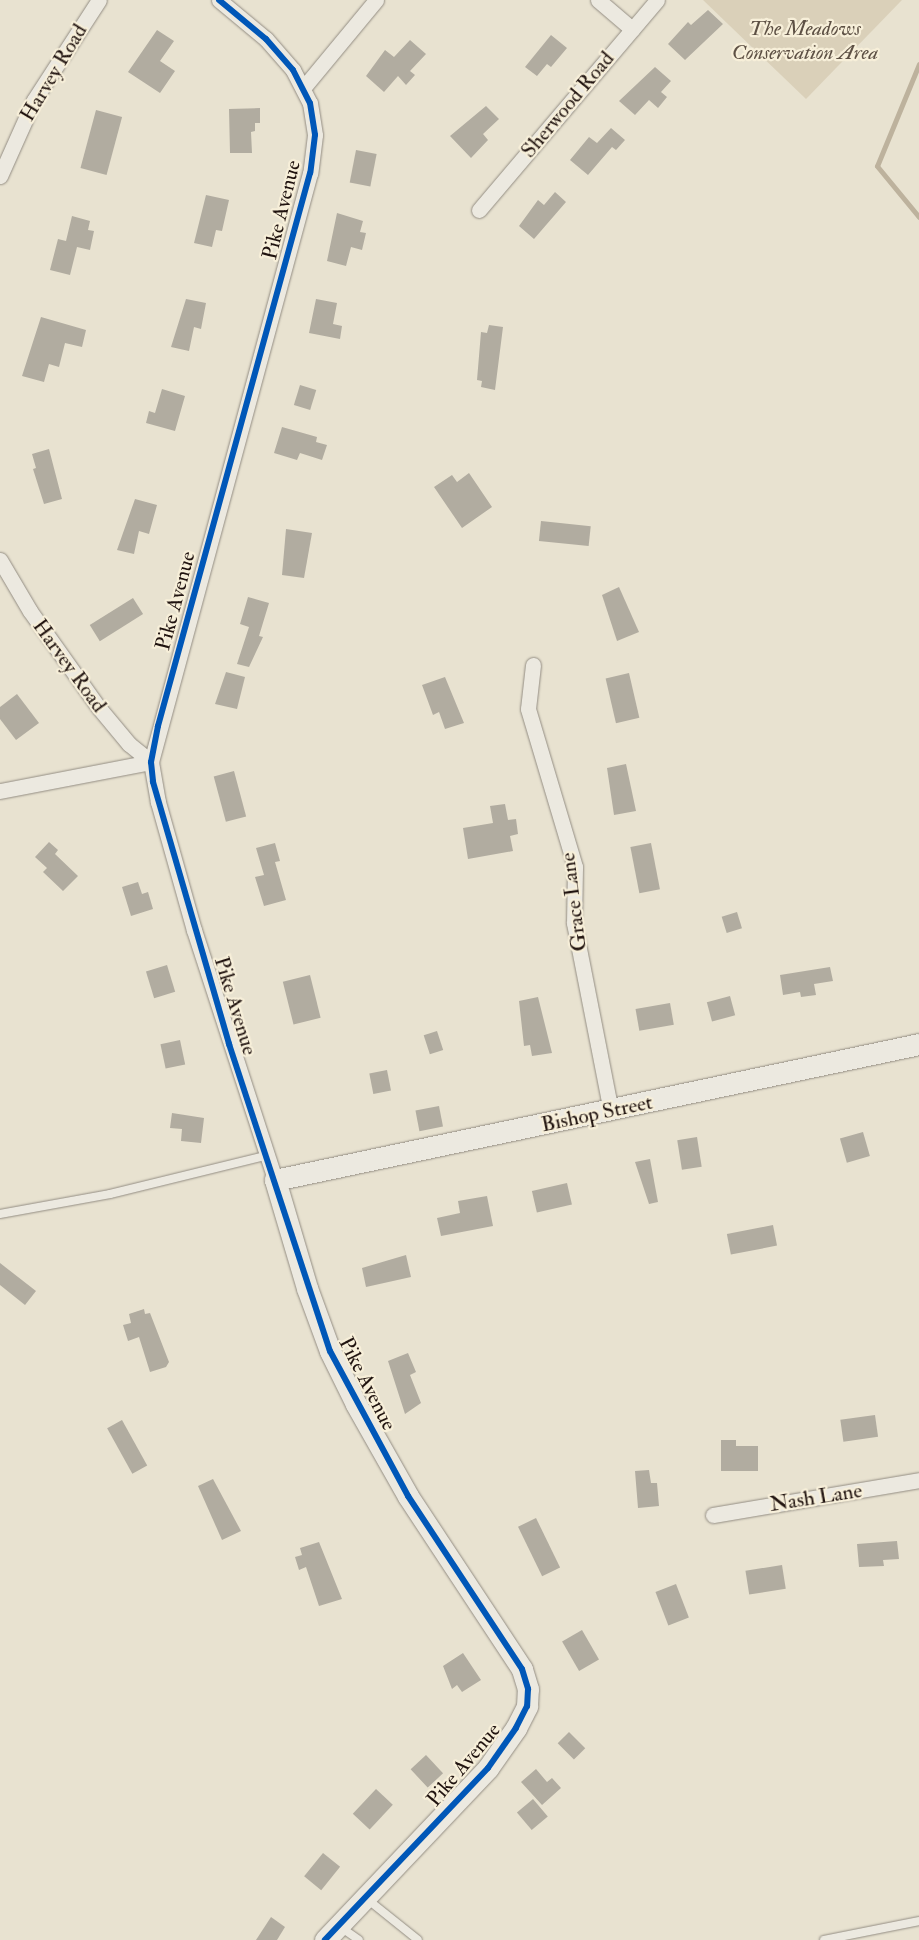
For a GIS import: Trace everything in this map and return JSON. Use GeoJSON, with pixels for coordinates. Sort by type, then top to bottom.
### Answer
{"type":"FeatureCollection","features":[{"type":"Feature","properties":{"kind":"street","name":"Harvey Road"},"geometry":{"type":"LineString","coordinates":[[0,176],[34,100],[100,0]]}},
{"type":"Feature","properties":{"kind":"street","name":"Pike Avenue"},"geometry":{"type":"LineString","coordinates":[[219,0],[278,52],[304,87],[315,118],[310,173],[151,762],[155,788],[194,930],[265,1156],[275,1180],[307,1288],[351,1395],[408,1496],[522,1669],[528,1689],[527,1706],[516,1728],[488,1768],[364,1896],[332,1932]]}},
{"type":"Feature","properties":{"kind":"street"},"geometry":{"type":"LineString","coordinates":[[304,87],[376,0]]}},
{"type":"Feature","properties":{"kind":"street"},"geometry":{"type":"LineString","coordinates":[[598,0],[632,29]]}},
{"type":"Feature","properties":{"kind":"street","name":"Sherwood Road"},"geometry":{"type":"LineString","coordinates":[[479,210],[657,0]]}},
{"type":"Feature","properties":{"kind":"street","name":"Harvey Road"},"geometry":{"type":"LineString","coordinates":[[0,560],[30,611],[99,708],[129,744],[151,762]]}},
{"type":"Feature","properties":{"kind":"street","name":"Grace Lane"},"geometry":{"type":"LineString","coordinates":[[533,665],[528,709],[575,867],[574,923],[611,1111]]}},
{"type":"Feature","properties":{"kind":"street"},"geometry":{"type":"LineString","coordinates":[[0,791],[151,762]]}},
{"type":"Feature","properties":{"kind":"street","name":"Bishop Street"},"geometry":{"type":"LineString","coordinates":[[275,1180],[611,1111],[919,1044]]}},
{"type":"Feature","properties":{"kind":"street","name":"Nash Lane"},"geometry":{"type":"LineString","coordinates":[[713,1515],[919,1480]]}},
{"type":"Feature","properties":{"kind":"lane"},"geometry":{"type":"LineString","coordinates":[[0,1214],[110,1194],[265,1156]]}},
{"type":"Feature","properties":{"kind":"lane"},"geometry":{"type":"LineString","coordinates":[[364,1896],[418,1940]]}},
{"type":"Feature","properties":{"kind":"lane"},"geometry":{"type":"LineString","coordinates":[[824,1940],[919,1921]]}},
{"type":"Feature","properties":{"kind":"lane"},"geometry":{"type":"LineString","coordinates":[[332,1932],[359,1940]]}},
{"type":"Feature","properties":{"kind":"green space","name":"The Meadows Conservation Area"},"geometry":{"type":"Polygon","coordinates":[[[703,0],[902,0],[806,99],[703,0]]]}},
{"type":"Feature","properties":{"kind":"building"},"geometry":{"type":"Polygon","coordinates":[[[708,10],[723,24],[685,60],[668,44],[688,22],[691,25],[708,10]]]}},
{"type":"Feature","properties":{"kind":"building"},"geometry":{"type":"Polygon","coordinates":[[[157,30],[174,41],[160,61],[175,71],[160,93],[128,72],[157,30]]]}},
{"type":"Feature","properties":{"kind":"building"},"geometry":{"type":"Polygon","coordinates":[[[551,35],[567,48],[551,67],[547,64],[537,76],[525,67],[551,35]]]}},
{"type":"Feature","properties":{"kind":"building"},"geometry":{"type":"Polygon","coordinates":[[[410,40],[426,54],[410,71],[415,75],[406,85],[398,76],[384,92],[366,76],[385,50],[394,57],[410,40]]]}},
{"type":"Feature","properties":{"kind":"building"},"geometry":{"type":"Polygon","coordinates":[[[655,67],[671,81],[661,92],[667,97],[658,108],[649,100],[635,115],[619,101],[655,67]]]}},
{"type":"Feature","properties":{"kind":"building"},"geometry":{"type":"Polygon","coordinates":[[[486,106],[499,119],[483,134],[488,140],[471,158],[450,136],[486,106]]]}},
{"type":"Feature","properties":{"kind":"building"},"geometry":{"type":"Polygon","coordinates":[[[260,108],[260,123],[255,123],[255,131],[251,132],[252,153],[230,153],[229,109],[260,108]]]}},
{"type":"Feature","properties":{"kind":"building"},"geometry":{"type":"Polygon","coordinates":[[[96,110],[122,117],[107,175],[80,168],[96,110]]]}},
{"type":"Feature","properties":{"kind":"building"},"geometry":{"type":"Polygon","coordinates":[[[611,128],[625,140],[616,150],[612,147],[588,175],[570,160],[589,137],[597,143],[611,128]]]}},
{"type":"Feature","properties":{"kind":"building"},"geometry":{"type":"Polygon","coordinates":[[[356,150],[377,154],[370,186],[350,182],[356,150]]]}},
{"type":"Feature","properties":{"kind":"building"},"geometry":{"type":"Polygon","coordinates":[[[555,192],[566,202],[534,239],[519,226],[538,200],[544,205],[555,192]]]}},
{"type":"Feature","properties":{"kind":"building"},"geometry":{"type":"Polygon","coordinates":[[[206,195],[229,200],[222,231],[216,230],[212,247],[194,243],[206,195]]]}},
{"type":"Feature","properties":{"kind":"building"},"geometry":{"type":"Polygon","coordinates":[[[337,213],[363,221],[360,232],[366,233],[362,250],[351,247],[346,266],[327,261],[337,213]]]}},
{"type":"Feature","properties":{"kind":"building"},"geometry":{"type":"Polygon","coordinates":[[[72,216],[90,221],[88,230],[94,231],[90,250],[77,247],[70,275],[50,270],[58,239],[66,241],[72,216]]]}},
{"type":"Feature","properties":{"kind":"building"},"geometry":{"type":"Polygon","coordinates":[[[186,299],[206,303],[201,329],[194,327],[189,351],[171,347],[186,299]]]}},
{"type":"Feature","properties":{"kind":"building"},"geometry":{"type":"Polygon","coordinates":[[[316,299],[337,303],[333,324],[342,326],[340,339],[309,333],[316,299]]]}},
{"type":"Feature","properties":{"kind":"building"},"geometry":{"type":"Polygon","coordinates":[[[41,317],[86,330],[82,347],[65,343],[59,367],[49,364],[44,382],[22,376],[41,317]]]}},
{"type":"Feature","properties":{"kind":"building"},"geometry":{"type":"Polygon","coordinates":[[[489,325],[503,327],[495,390],[481,387],[482,381],[477,380],[481,332],[487,333],[489,325]]]}},
{"type":"Feature","properties":{"kind":"building"},"geometry":{"type":"Polygon","coordinates":[[[300,385],[316,390],[310,410],[294,405],[300,385]]]}},
{"type":"Feature","properties":{"kind":"building"},"geometry":{"type":"Polygon","coordinates":[[[162,389],[185,396],[175,431],[146,423],[149,411],[155,413],[162,389]]]}},
{"type":"Feature","properties":{"kind":"building"},"geometry":{"type":"Polygon","coordinates":[[[282,427],[317,437],[316,442],[327,445],[322,460],[300,453],[297,460],[274,453],[282,427]]]}},
{"type":"Feature","properties":{"kind":"building"},"geometry":{"type":"Polygon","coordinates":[[[49,449],[62,499],[44,504],[33,469],[36,468],[32,454],[49,449]]]}},
{"type":"Feature","properties":{"kind":"building"},"geometry":{"type":"Polygon","coordinates":[[[469,473],[492,507],[462,528],[434,487],[452,475],[457,482],[469,473]]]}},
{"type":"Feature","properties":{"kind":"building"},"geometry":{"type":"Polygon","coordinates":[[[135,499],[157,505],[149,534],[139,531],[134,554],[117,550],[135,499]]]}},
{"type":"Feature","properties":{"kind":"building"},"geometry":{"type":"Polygon","coordinates":[[[541,521],[591,526],[589,546],[539,541],[541,521]]]}},
{"type":"Feature","properties":{"kind":"building"},"geometry":{"type":"Polygon","coordinates":[[[286,529],[312,533],[304,578],[282,575],[286,529]]]}},
{"type":"Feature","properties":{"kind":"building"},"geometry":{"type":"Polygon","coordinates":[[[619,587],[639,632],[617,641],[602,595],[619,587]]]}},
{"type":"Feature","properties":{"kind":"building"},"geometry":{"type":"Polygon","coordinates":[[[248,597],[269,603],[259,636],[263,637],[249,667],[237,664],[249,627],[240,624],[248,597]]]}},
{"type":"Feature","properties":{"kind":"building"},"geometry":{"type":"Polygon","coordinates":[[[133,598],[143,614],[100,641],[90,625],[133,598]]]}},
{"type":"Feature","properties":{"kind":"building"},"geometry":{"type":"Polygon","coordinates":[[[226,672],[245,677],[237,709],[215,704],[226,672]]]}},
{"type":"Feature","properties":{"kind":"building"},"geometry":{"type":"Polygon","coordinates":[[[629,673],[639,718],[616,723],[606,678],[629,673]]]}},
{"type":"Feature","properties":{"kind":"building"},"geometry":{"type":"Polygon","coordinates":[[[445,677],[464,723],[445,729],[439,712],[433,715],[422,685],[445,677]]]}},
{"type":"Feature","properties":{"kind":"building"},"geometry":{"type":"Polygon","coordinates":[[[17,694],[39,723],[16,740],[0,719],[0,707],[17,694]]]}},
{"type":"Feature","properties":{"kind":"building"},"geometry":{"type":"Polygon","coordinates":[[[626,764],[636,811],[614,815],[607,768],[626,764]]]}},
{"type":"Feature","properties":{"kind":"building"},"geometry":{"type":"Polygon","coordinates":[[[234,771],[246,816],[226,822],[214,776],[234,771]]]}},
{"type":"Feature","properties":{"kind":"building"},"geometry":{"type":"Polygon","coordinates":[[[505,804],[508,820],[516,819],[518,834],[510,836],[513,851],[468,859],[463,828],[493,823],[490,806],[505,804]]]}},
{"type":"Feature","properties":{"kind":"building"},"geometry":{"type":"Polygon","coordinates":[[[49,842],[58,850],[55,854],[78,876],[63,891],[43,872],[47,868],[35,857],[49,842]]]}},
{"type":"Feature","properties":{"kind":"building"},"geometry":{"type":"Polygon","coordinates":[[[275,843],[280,861],[275,862],[286,900],[264,906],[255,877],[264,875],[256,848],[275,843]]]}},
{"type":"Feature","properties":{"kind":"building"},"geometry":{"type":"Polygon","coordinates":[[[651,843],[660,889],[639,893],[630,847],[651,843]]]}},
{"type":"Feature","properties":{"kind":"building"},"geometry":{"type":"Polygon","coordinates":[[[138,882],[142,894],[148,892],[153,909],[131,916],[122,887],[138,882]]]}},
{"type":"Feature","properties":{"kind":"building"},"geometry":{"type":"Polygon","coordinates":[[[737,912],[742,928],[727,933],[722,917],[737,912]]]}},
{"type":"Feature","properties":{"kind":"building"},"geometry":{"type":"Polygon","coordinates":[[[167,965],[175,992],[154,998],[146,971],[167,965]]]}},
{"type":"Feature","properties":{"kind":"building"},"geometry":{"type":"Polygon","coordinates":[[[830,967],[833,981],[814,984],[816,995],[801,997],[800,992],[783,995],[780,975],[830,967]]]}},
{"type":"Feature","properties":{"kind":"building"},"geometry":{"type":"Polygon","coordinates":[[[310,975],[321,1018],[293,1024],[283,982],[310,975]]]}},
{"type":"Feature","properties":{"kind":"building"},"geometry":{"type":"Polygon","coordinates":[[[730,996],[735,1015],[712,1022],[707,1002],[730,996]]]}},
{"type":"Feature","properties":{"kind":"building"},"geometry":{"type":"Polygon","coordinates":[[[538,997],[552,1053],[532,1056],[530,1045],[524,1046],[519,1001],[538,997]]]}},
{"type":"Feature","properties":{"kind":"building"},"geometry":{"type":"Polygon","coordinates":[[[670,1003],[674,1025],[639,1031],[636,1009],[670,1003]]]}},
{"type":"Feature","properties":{"kind":"building"},"geometry":{"type":"Polygon","coordinates":[[[437,1031],[443,1050],[430,1054],[424,1035],[437,1031]]]}},
{"type":"Feature","properties":{"kind":"building"},"geometry":{"type":"Polygon","coordinates":[[[180,1040],[185,1064],[166,1069],[160,1044],[180,1040]]]}},
{"type":"Feature","properties":{"kind":"building"},"geometry":{"type":"Polygon","coordinates":[[[387,1070],[391,1091],[373,1094],[369,1073],[387,1070]]]}},
{"type":"Feature","properties":{"kind":"building"},"geometry":{"type":"Polygon","coordinates":[[[439,1106],[443,1127],[419,1131],[415,1111],[439,1106]]]}},
{"type":"Feature","properties":{"kind":"building"},"geometry":{"type":"Polygon","coordinates":[[[172,1113],[204,1118],[201,1143],[181,1141],[182,1129],[170,1128],[172,1113]]]}},
{"type":"Feature","properties":{"kind":"building"},"geometry":{"type":"Polygon","coordinates":[[[863,1132],[870,1156],[847,1163],[840,1139],[863,1132]]]}},
{"type":"Feature","properties":{"kind":"building"},"geometry":{"type":"Polygon","coordinates":[[[697,1137],[702,1167],[682,1170],[677,1140],[697,1137]]]}},
{"type":"Feature","properties":{"kind":"building"},"geometry":{"type":"Polygon","coordinates":[[[650,1159],[658,1202],[649,1204],[635,1162],[650,1159]]]}},
{"type":"Feature","properties":{"kind":"building"},"geometry":{"type":"Polygon","coordinates":[[[567,1183],[572,1204],[537,1213],[532,1191],[567,1183]]]}},
{"type":"Feature","properties":{"kind":"building"},"geometry":{"type":"Polygon","coordinates":[[[487,1196],[493,1226],[441,1236],[437,1218],[460,1213],[458,1201],[487,1196]]]}},
{"type":"Feature","properties":{"kind":"building"},"geometry":{"type":"Polygon","coordinates":[[[773,1225],[777,1246],[731,1255],[727,1234],[773,1225]]]}},
{"type":"Feature","properties":{"kind":"building"},"geometry":{"type":"Polygon","coordinates":[[[406,1255],[411,1277],[366,1287],[362,1268],[406,1255]]]}},
{"type":"Feature","properties":{"kind":"building"},"geometry":{"type":"Polygon","coordinates":[[[0,1263],[36,1291],[25,1305],[0,1285],[0,1263]]]}},
{"type":"Feature","properties":{"kind":"building"},"geometry":{"type":"Polygon","coordinates":[[[144,1309],[145,1314],[150,1313],[169,1362],[166,1367],[150,1372],[139,1337],[128,1341],[123,1325],[131,1323],[129,1314],[144,1309]]]}},
{"type":"Feature","properties":{"kind":"building"},"geometry":{"type":"Polygon","coordinates":[[[408,1353],[416,1372],[410,1375],[421,1403],[405,1414],[388,1361],[408,1353]]]}},
{"type":"Feature","properties":{"kind":"building"},"geometry":{"type":"Polygon","coordinates":[[[875,1415],[878,1437],[843,1442],[840,1420],[875,1415]]]}},
{"type":"Feature","properties":{"kind":"building"},"geometry":{"type":"Polygon","coordinates":[[[122,1420],[147,1465],[132,1474],[107,1428],[122,1420]]]}},
{"type":"Feature","properties":{"kind":"building"},"geometry":{"type":"Polygon","coordinates":[[[721,1440],[736,1440],[736,1446],[758,1446],[758,1471],[721,1471],[721,1440]]]}},
{"type":"Feature","properties":{"kind":"building"},"geometry":{"type":"Polygon","coordinates":[[[649,1470],[651,1483],[657,1483],[659,1506],[638,1508],[635,1471],[649,1470]]]}},
{"type":"Feature","properties":{"kind":"building"},"geometry":{"type":"Polygon","coordinates":[[[213,1479],[241,1531],[222,1540],[198,1486],[213,1479]]]}},
{"type":"Feature","properties":{"kind":"building"},"geometry":{"type":"Polygon","coordinates":[[[536,1518],[560,1567],[542,1576],[518,1527],[536,1518]]]}},
{"type":"Feature","properties":{"kind":"building"},"geometry":{"type":"Polygon","coordinates":[[[897,1541],[899,1559],[883,1560],[884,1566],[859,1567],[857,1544],[897,1541]]]}},
{"type":"Feature","properties":{"kind":"building"},"geometry":{"type":"Polygon","coordinates":[[[319,1542],[342,1599],[319,1606],[306,1567],[299,1570],[295,1557],[302,1555],[300,1548],[319,1542]]]}},
{"type":"Feature","properties":{"kind":"building"},"geometry":{"type":"Polygon","coordinates":[[[782,1565],[786,1589],[749,1594],[745,1571],[782,1565]]]}},
{"type":"Feature","properties":{"kind":"building"},"geometry":{"type":"Polygon","coordinates":[[[676,1584],[689,1618],[668,1625],[655,1592],[676,1584]]]}},
{"type":"Feature","properties":{"kind":"building"},"geometry":{"type":"Polygon","coordinates":[[[582,1630],[599,1659],[579,1671],[562,1642],[582,1630]]]}},
{"type":"Feature","properties":{"kind":"building"},"geometry":{"type":"Polygon","coordinates":[[[463,1653],[481,1680],[462,1692],[457,1685],[452,1689],[443,1666],[463,1653]]]}},
{"type":"Feature","properties":{"kind":"building"},"geometry":{"type":"Polygon","coordinates":[[[569,1732],[585,1748],[574,1760],[558,1743],[569,1732]]]}},
{"type":"Feature","properties":{"kind":"building"},"geometry":{"type":"Polygon","coordinates":[[[426,1755],[443,1773],[428,1788],[411,1769],[426,1755]]]}},
{"type":"Feature","properties":{"kind":"building"},"geometry":{"type":"Polygon","coordinates":[[[536,1769],[547,1782],[552,1778],[561,1788],[542,1805],[521,1782],[536,1769]]]}},
{"type":"Feature","properties":{"kind":"building"},"geometry":{"type":"Polygon","coordinates":[[[376,1789],[393,1805],[370,1830],[353,1814],[376,1789]]]}},
{"type":"Feature","properties":{"kind":"building"},"geometry":{"type":"Polygon","coordinates":[[[533,1799],[548,1817],[532,1830],[517,1812],[533,1799]]]}},
{"type":"Feature","properties":{"kind":"building"},"geometry":{"type":"Polygon","coordinates":[[[323,1853],[340,1867],[321,1890],[304,1876],[323,1853]]]}},
{"type":"Feature","properties":{"kind":"building"},"geometry":{"type":"Polygon","coordinates":[[[271,1917],[285,1927],[277,1940],[256,1940],[271,1917]]]}},
{"type":"Feature","properties":{"kind":"waterway"},"geometry":{"type":"LineString","coordinates":[[919,64],[877,166],[919,217]]}},
{"type":"Feature","properties":{"kind":"cycle path"},"geometry":{"type":"LineString","coordinates":[[219,0],[266,39],[293,70],[310,103],[315,135],[310,173],[158,726],[151,762],[153,782],[229,1044],[330,1351],[408,1496],[522,1669],[528,1689],[527,1706],[516,1728],[488,1768],[325,1940]]}}]}
